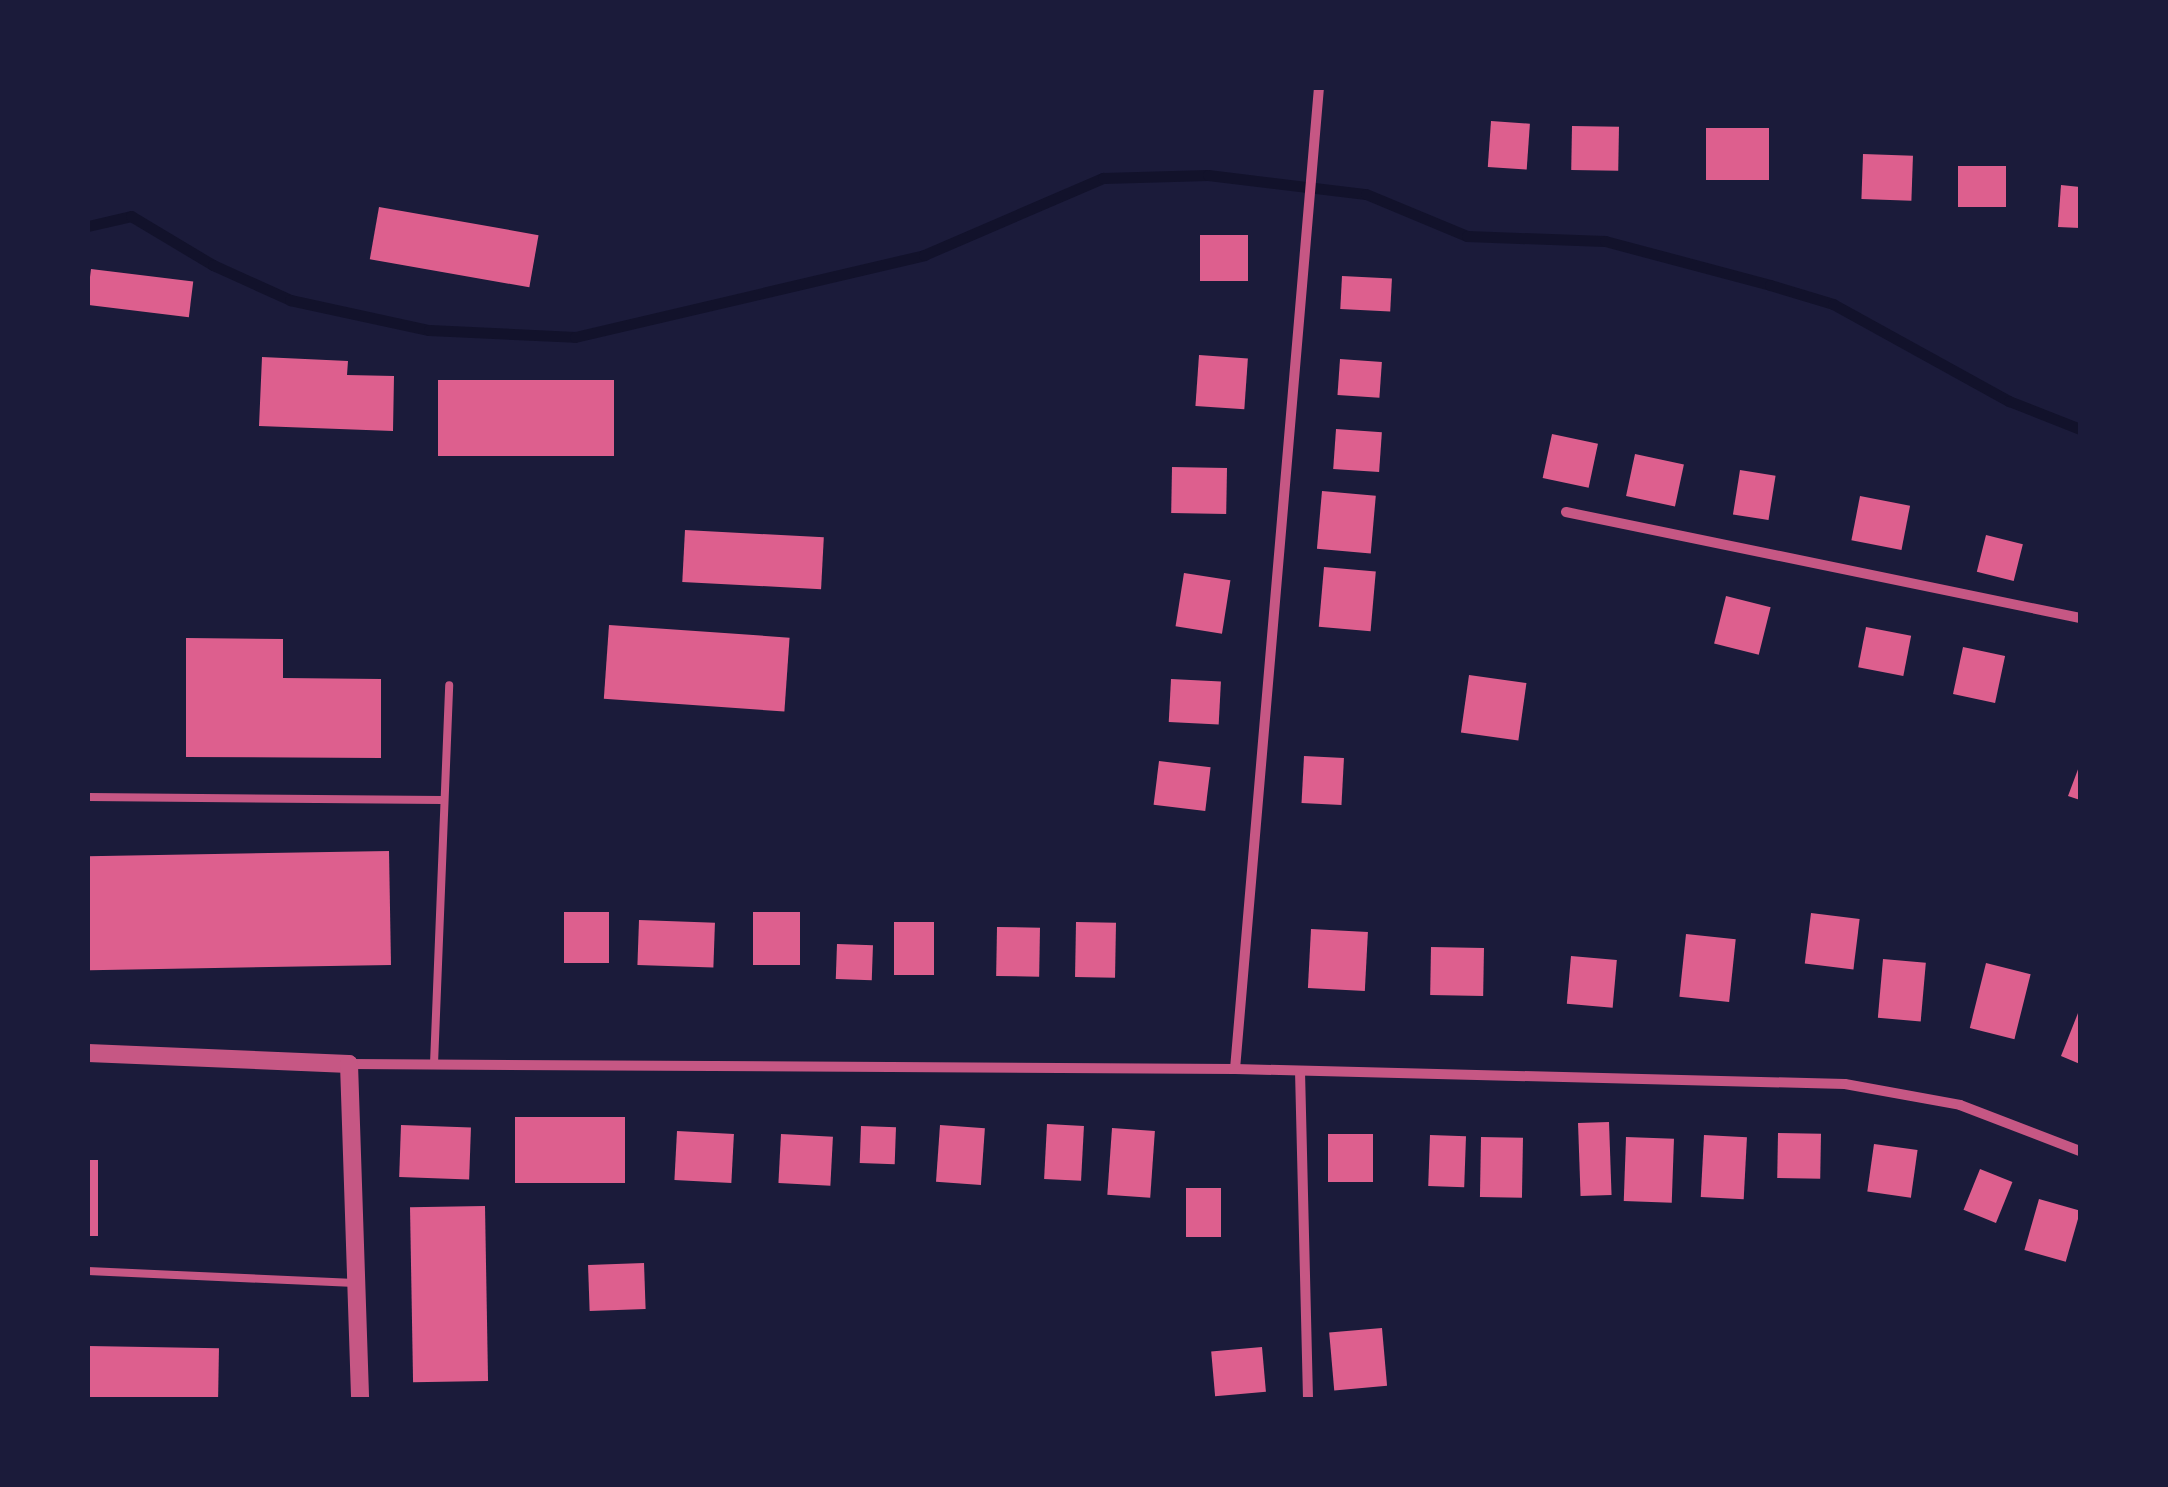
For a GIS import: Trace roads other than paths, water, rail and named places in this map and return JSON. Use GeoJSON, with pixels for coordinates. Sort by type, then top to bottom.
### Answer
{"type":"FeatureCollection","features":[{"type":"Feature","properties":{"kind":"street"},"geometry":{"type":"LineString","coordinates":[[1236,1069],[1319,88]]}},
{"type":"Feature","properties":{"kind":"street"},"geometry":{"type":"LineString","coordinates":[[1566,512],[2080,618]]}},
{"type":"Feature","properties":{"kind":"street"},"geometry":{"type":"LineString","coordinates":[[88,1053],[349,1064],[1236,1069],[1877,1086],[1960,1104],[2080,1151]]}},
{"type":"Feature","properties":{"kind":"street"},"geometry":{"type":"LineString","coordinates":[[349,1064],[360,1400]]}},
{"type":"Feature","properties":{"kind":"street"},"geometry":{"type":"LineString","coordinates":[[1300,1071],[1308,1400]]}},
{"type":"Feature","properties":{"kind":"lane"},"geometry":{"type":"LineString","coordinates":[[434,1064],[449,685]]}},
{"type":"Feature","properties":{"kind":"lane"},"geometry":{"type":"LineString","coordinates":[[88,797],[442,800]]}},
{"type":"Feature","properties":{"kind":"lane"},"geometry":{"type":"LineString","coordinates":[[88,1271],[355,1283]]}},
{"type":"Feature","properties":{"kind":"waterway"},"geometry":{"type":"LineString","coordinates":[[88,226],[131,216],[213,265],[290,300],[429,330],[575,337],[924,255],[1103,178],[1208,175],[1366,194],[1467,236],[1605,241],[1770,285],[1833,304],[2009,401],[2080,429]]}}]}
